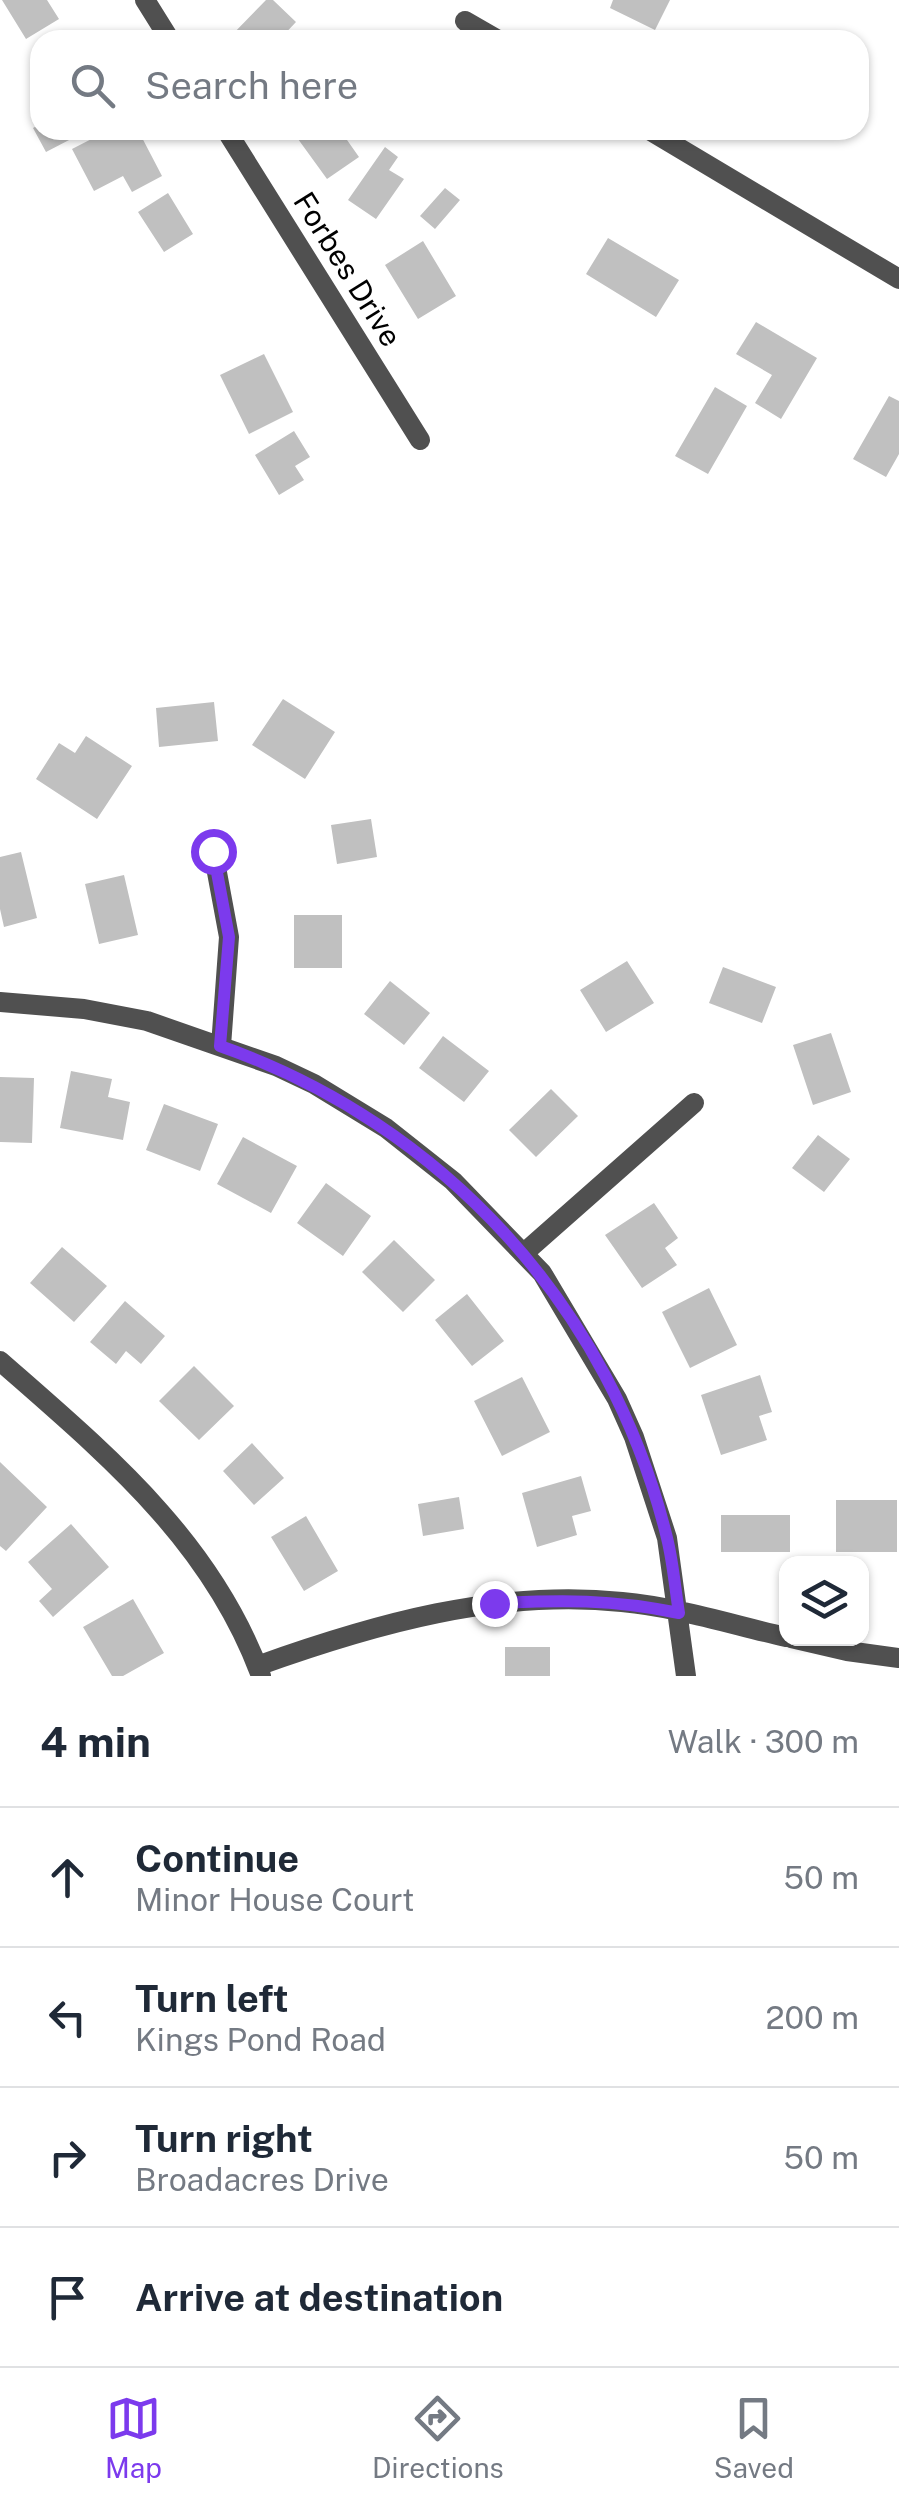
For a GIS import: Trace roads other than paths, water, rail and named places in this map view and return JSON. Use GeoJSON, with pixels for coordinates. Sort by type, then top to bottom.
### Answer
{"type":"FeatureCollection","features":[{"type":"Feature","properties":{"kind":"street"},"geometry":{"type":"LineString","coordinates":[[145,0],[164,30]]}},
{"type":"Feature","properties":{"kind":"street"},"geometry":{"type":"LineString","coordinates":[[465,20],[482,30]]}},
{"type":"Feature","properties":{"kind":"street","name":"Forbes Drive"},"geometry":{"type":"LineString","coordinates":[[232,140],[420,440]]}},
{"type":"Feature","properties":{"kind":"street"},"geometry":{"type":"LineString","coordinates":[[667,140],[899,278]]}},
{"type":"Feature","properties":{"kind":"street"},"geometry":{"type":"LineString","coordinates":[[213,851],[229,937],[220,1046]]}},
{"type":"Feature","properties":{"kind":"street"},"geometry":{"type":"LineString","coordinates":[[0,1002],[84,1008],[147,1020],[276,1066],[386,1128],[453,1181],[542,1273],[617,1399],[667,1538],[686,1676]]}},
{"type":"Feature","properties":{"kind":"street"},"geometry":{"type":"LineString","coordinates":[[524,1253],[694,1103]]}},
{"type":"Feature","properties":{"kind":"street"},"geometry":{"type":"LineString","coordinates":[[0,1361],[86,1436],[162,1510],[223,1596],[259,1671],[320,1644],[494,1603],[625,1602],[779,1636]]}},
{"type":"Feature","properties":{"kind":"street"},"geometry":{"type":"LineString","coordinates":[[825,1646],[899,1658]]}}]}
